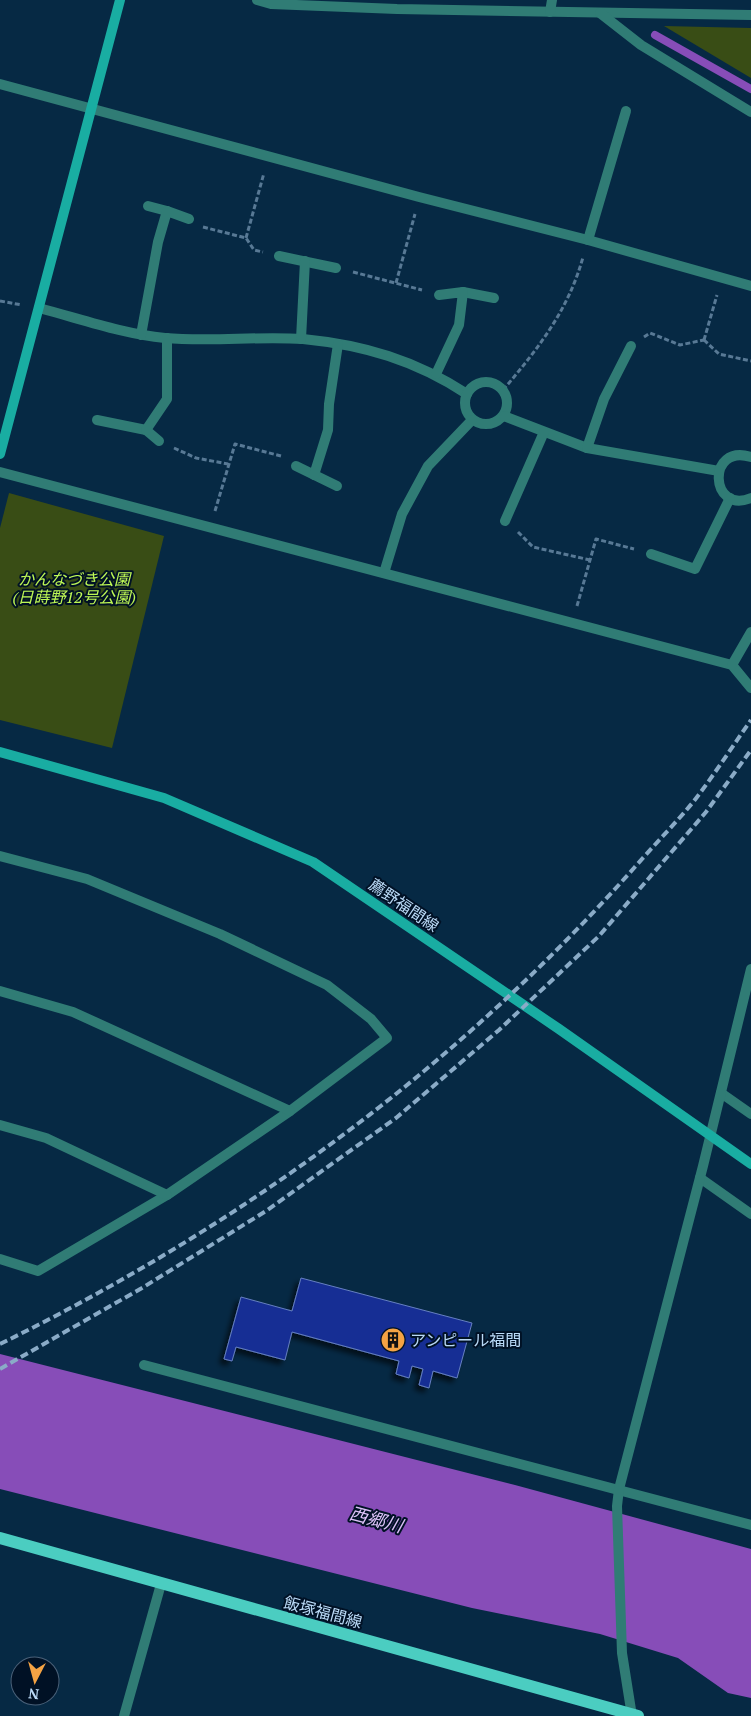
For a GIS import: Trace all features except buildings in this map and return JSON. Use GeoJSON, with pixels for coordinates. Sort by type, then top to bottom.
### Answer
{"type":"FeatureCollection","features":[{"type":"Feature","properties":{"kind":"main road"},"geometry":{"type":"LineString","coordinates":[[0,454],[120,0]]}},
{"type":"Feature","properties":{"kind":"main road","name":"薦野福間線"},"geometry":{"type":"LineString","coordinates":[[0,752],[164,798],[313,862],[559,1028],[751,1164]]}},
{"type":"Feature","properties":{"kind":"main road","name":"飯塚福間線"},"geometry":{"type":"LineString","coordinates":[[0,1539],[634,1715]]}},
{"type":"Feature","properties":{"kind":"street"},"geometry":{"type":"LineString","coordinates":[[257,0],[271,4],[398,5],[550,12],[751,15]]}},
{"type":"Feature","properties":{"kind":"street"},"geometry":{"type":"LineString","coordinates":[[550,12],[552,0]]}},
{"type":"Feature","properties":{"kind":"street"},"geometry":{"type":"LineString","coordinates":[[600,13],[641,45],[751,112]]}},
{"type":"Feature","properties":{"kind":"street"},"geometry":{"type":"LineString","coordinates":[[0,84],[419,197],[588,240],[751,286]]}},
{"type":"Feature","properties":{"kind":"street"},"geometry":{"type":"LineString","coordinates":[[588,240],[626,111]]}},
{"type":"Feature","properties":{"kind":"street"},"geometry":{"type":"LineString","coordinates":[[148,206],[189,219]]}},
{"type":"Feature","properties":{"kind":"street"},"geometry":{"type":"LineString","coordinates":[[141,335],[167,211]]}},
{"type":"Feature","properties":{"kind":"street"},"geometry":{"type":"LineString","coordinates":[[279,256],[336,268]]}},
{"type":"Feature","properties":{"kind":"street"},"geometry":{"type":"LineString","coordinates":[[302,339],[305,261]]}},
{"type":"Feature","properties":{"kind":"street"},"geometry":{"type":"LineString","coordinates":[[436,374],[459,325],[463,292]]}},
{"type":"Feature","properties":{"kind":"street"},"geometry":{"type":"LineString","coordinates":[[439,295],[463,292],[494,298]]}},
{"type":"Feature","properties":{"kind":"street"},"geometry":{"type":"LineString","coordinates":[[39,308],[141,335],[167,338],[302,339],[338,344],[405,361],[436,374],[467,394]]}},
{"type":"Feature","properties":{"kind":"street"},"geometry":{"type":"LineString","coordinates":[[146,430],[166,400],[167,338]]}},
{"type":"Feature","properties":{"kind":"street"},"geometry":{"type":"LineString","coordinates":[[314,475],[328,430],[329,404],[338,344]]}},
{"type":"Feature","properties":{"kind":"street"},"geometry":{"type":"LineString","coordinates":[[587,448],[604,399],[631,346]]}},
{"type":"Feature","properties":{"kind":"street"},"geometry":{"type":"LineString","coordinates":[[493,383],[503,390],[508,403],[504,416],[492,424],[478,423],[472,420],[465,407],[467,394],[476,385],[493,383]]}},
{"type":"Feature","properties":{"kind":"street"},"geometry":{"type":"LineString","coordinates":[[504,416],[587,448],[719,471]]}},
{"type":"Feature","properties":{"kind":"street"},"geometry":{"type":"LineString","coordinates":[[97,420],[146,430],[159,441]]}},
{"type":"Feature","properties":{"kind":"street"},"geometry":{"type":"LineString","coordinates":[[384,573],[402,514],[428,466],[472,420]]}},
{"type":"Feature","properties":{"kind":"street"},"geometry":{"type":"LineString","coordinates":[[505,521],[544,432]]}},
{"type":"Feature","properties":{"kind":"street"},"geometry":{"type":"LineString","coordinates":[[751,457],[744,455],[728,458],[719,471],[719,484],[725,495],[738,501],[751,498]]}},
{"type":"Feature","properties":{"kind":"street"},"geometry":{"type":"LineString","coordinates":[[296,466],[337,486]]}},
{"type":"Feature","properties":{"kind":"street"},"geometry":{"type":"LineString","coordinates":[[0,472],[732,665],[751,688]]}},
{"type":"Feature","properties":{"kind":"street"},"geometry":{"type":"LineString","coordinates":[[651,554],[695,569],[730,498]]}},
{"type":"Feature","properties":{"kind":"street"},"geometry":{"type":"LineString","coordinates":[[732,665],[751,632]]}},
{"type":"Feature","properties":{"kind":"street"},"geometry":{"type":"LineString","coordinates":[[0,856],[88,879],[220,934],[327,985],[371,1019],[387,1038],[290,1111],[167,1195],[38,1270],[0,1258]]}},
{"type":"Feature","properties":{"kind":"street"},"geometry":{"type":"LineString","coordinates":[[634,1715],[622,1653],[617,1506],[751,969]]}},
{"type":"Feature","properties":{"kind":"street"},"geometry":{"type":"LineString","coordinates":[[0,991],[73,1012],[290,1111]]}},
{"type":"Feature","properties":{"kind":"street"},"geometry":{"type":"LineString","coordinates":[[721,1093],[751,1114]]}},
{"type":"Feature","properties":{"kind":"street"},"geometry":{"type":"LineString","coordinates":[[0,1125],[46,1138],[167,1195]]}},
{"type":"Feature","properties":{"kind":"street"},"geometry":{"type":"LineString","coordinates":[[700,1178],[751,1214]]}},
{"type":"Feature","properties":{"kind":"street"},"geometry":{"type":"LineString","coordinates":[[144,1366],[620,1489],[751,1525]]}},
{"type":"Feature","properties":{"kind":"street"},"geometry":{"type":"LineString","coordinates":[[124,1716],[161,1584]]}},
{"type":"Feature","properties":{"kind":"path"},"geometry":{"type":"LineString","coordinates":[[246,238],[269,156]]}},
{"type":"Feature","properties":{"kind":"path"},"geometry":{"type":"LineString","coordinates":[[396,284],[419,197]]}},
{"type":"Feature","properties":{"kind":"path"},"geometry":{"type":"LineString","coordinates":[[189,219],[200,226],[246,238],[254,250],[279,256]]}},
{"type":"Feature","properties":{"kind":"path"},"geometry":{"type":"LineString","coordinates":[[503,390],[533,355],[564,308],[580,269],[588,240]]}},
{"type":"Feature","properties":{"kind":"path"},"geometry":{"type":"LineString","coordinates":[[336,268],[439,295]]}},
{"type":"Feature","properties":{"kind":"path"},"geometry":{"type":"LineString","coordinates":[[704,340],[721,278]]}},
{"type":"Feature","properties":{"kind":"path"},"geometry":{"type":"LineString","coordinates":[[631,346],[650,332],[680,345],[704,340]]}},
{"type":"Feature","properties":{"kind":"path"},"geometry":{"type":"LineString","coordinates":[[704,340],[719,354],[751,361]]}},
{"type":"Feature","properties":{"kind":"path"},"geometry":{"type":"LineString","coordinates":[[159,441],[196,458],[228,464]]}},
{"type":"Feature","properties":{"kind":"path"},"geometry":{"type":"LineString","coordinates":[[211,527],[235,444],[286,457],[296,466]]}},
{"type":"Feature","properties":{"kind":"path"},"geometry":{"type":"LineString","coordinates":[[505,521],[533,547],[590,560]]}},
{"type":"Feature","properties":{"kind":"path"},"geometry":{"type":"LineString","coordinates":[[572,623],[596,539],[651,554]]}},
{"type":"Feature","properties":{"kind":"green space"},"geometry":{"type":"Polygon","coordinates":[[[664,26],[751,28],[751,78],[664,26]]]}},
{"type":"Feature","properties":{"kind":"green space","name":"かんなづき公園 (日蒔野12号公園)"},"geometry":{"type":"Polygon","coordinates":[[[9,493],[164,536],[112,748],[0,720],[0,528],[9,493]]]}},
{"type":"Feature","properties":{"kind":"water","name":"西郷川"},"geometry":{"type":"Polygon","coordinates":[[[0,1354],[515,1485],[751,1549],[751,1698],[728,1693],[678,1658],[600,1634],[472,1608],[0,1489],[0,1354]]]}},
{"type":"Feature","properties":{"kind":"waterway"},"geometry":{"type":"LineString","coordinates":[[655,35],[751,89]]}},
{"type":"Feature","properties":{"kind":"railway"},"geometry":{"type":"LineString","coordinates":[[0,1344],[89,1298],[176,1248],[260,1194],[341,1137],[419,1075],[494,1010],[566,941],[694,801],[751,720]]}},
{"type":"Feature","properties":{"kind":"railway"},"geometry":{"type":"LineString","coordinates":[[0,1369],[142,1288],[266,1211],[396,1118],[499,1030],[599,936],[706,812],[751,750]]}},
{"type":"Feature","properties":{"kind":"place","name":"アンピール福間"},"geometry":{"type":"Point","coordinates":[393,1340]}}]}
